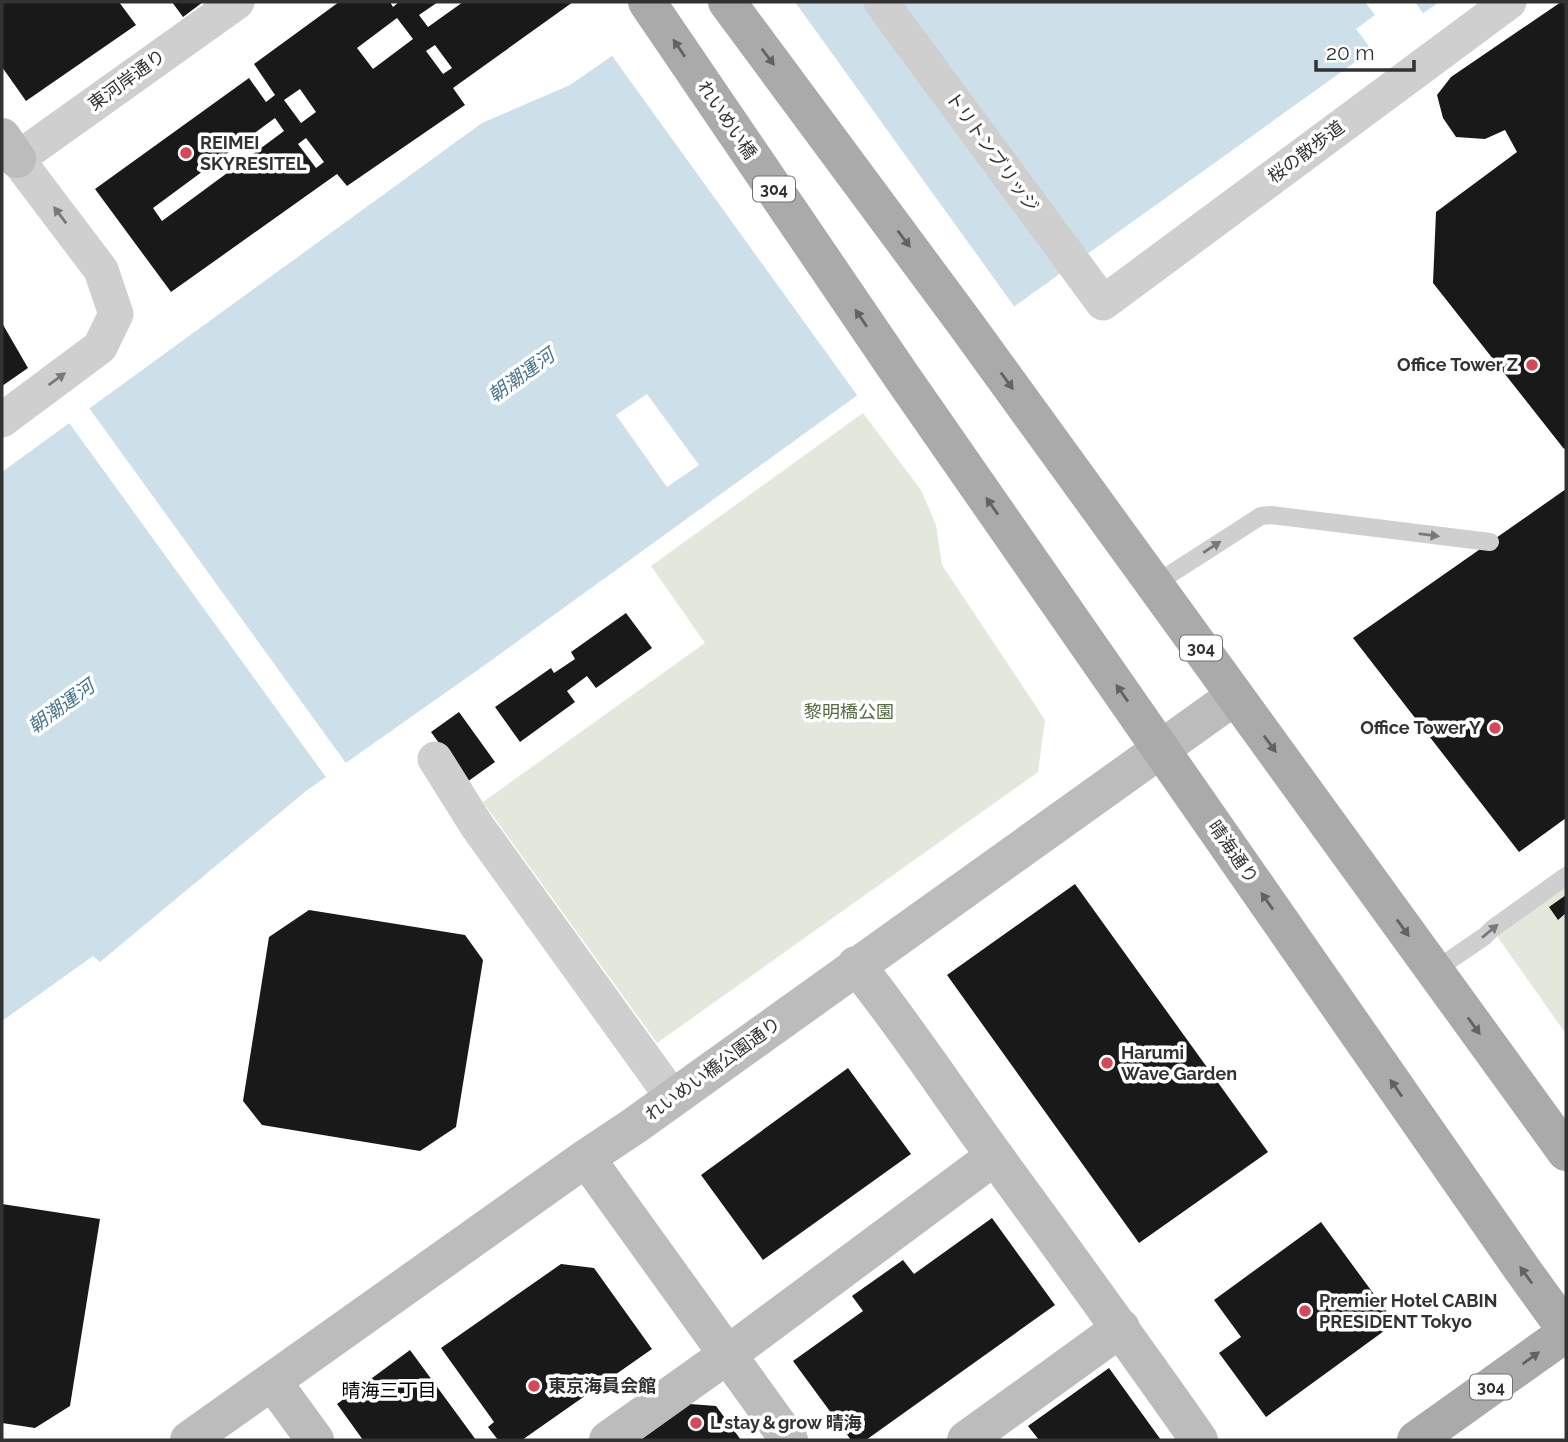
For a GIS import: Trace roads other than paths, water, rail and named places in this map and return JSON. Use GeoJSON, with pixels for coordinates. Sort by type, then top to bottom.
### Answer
{"type":"FeatureCollection","features":[{"type":"Feature","properties":{"kind":"main road","name":"304"},"geometry":{"type":"LineString","coordinates":[[727,2],[967,326],[1566,1152]]}},
{"type":"Feature","properties":{"kind":"main road","name":"れいめい橋"},"geometry":{"type":"LineString","coordinates":[[648,3],[900,374]]}},
{"type":"Feature","properties":{"kind":"main road","name":"晴海通り"},"geometry":{"type":"LineString","coordinates":[[900,374],[1566,1331]]}},
{"type":"Feature","properties":{"kind":"main road","name":"304"},"geometry":{"type":"LineString","coordinates":[[1416,1440],[1566,1331]]}},
{"type":"Feature","properties":{"kind":"street","name":"東河岸通り"},"geometry":{"type":"LineString","coordinates":[[10,148],[237,2]]}},
{"type":"Feature","properties":{"kind":"street","name":"トリトンブリッジ"},"geometry":{"type":"LineString","coordinates":[[881,2],[1102,303]]}},
{"type":"Feature","properties":{"kind":"street","name":"桜の散歩道"},"geometry":{"type":"LineString","coordinates":[[1102,303],[1509,2]]}},
{"type":"Feature","properties":{"kind":"street"},"geometry":{"type":"LineString","coordinates":[[2,420],[100,347],[116,314],[102,270],[10,148]]}},
{"type":"Feature","properties":{"kind":"street","name":"れいめい橋公園通り"},"geometry":{"type":"LineString","coordinates":[[189,1440],[673,1098],[1235,695]]}},
{"type":"Feature","properties":{"kind":"street"},"geometry":{"type":"LineString","coordinates":[[435,759],[477,826],[673,1098]]}},
{"type":"Feature","properties":{"kind":"street"},"geometry":{"type":"LineString","coordinates":[[856,965],[1121,1328],[1199,1440]]}},
{"type":"Feature","properties":{"kind":"street"},"geometry":{"type":"LineString","coordinates":[[608,1440],[995,1156]]}},
{"type":"Feature","properties":{"kind":"street"},"geometry":{"type":"LineString","coordinates":[[586,1158],[789,1440]]}},
{"type":"Feature","properties":{"kind":"street"},"geometry":{"type":"LineString","coordinates":[[966,1440],[1121,1328]]}},
{"type":"Feature","properties":{"kind":"street"},"geometry":{"type":"LineString","coordinates":[[272,1381],[315,1440]]}},
{"type":"Feature","properties":{"kind":"lane"},"geometry":{"type":"LineString","coordinates":[[1154,584],[1261,516],[1271,515],[1490,542]]}},
{"type":"Feature","properties":{"kind":"lane"},"geometry":{"type":"LineString","coordinates":[[1434,971],[1566,876]]}},
{"type":"Feature","properties":{"kind":"water","name":"朝潮運河"},"geometry":{"type":"Polygon","coordinates":[[[690,2],[1439,2],[1012,308],[1001,293],[928,344],[306,791],[100,962],[93,956],[2,1021],[2,472],[482,123],[570,85],[690,2]]]}},
{"type":"Feature","properties":{"kind":"place","name":"REIMEI SKYRESITEL"},"geometry":{"type":"Point","coordinates":[186,153]}},
{"type":"Feature","properties":{"kind":"place","name":"Office Tower Z"},"geometry":{"type":"Point","coordinates":[1532,365]}},
{"type":"Feature","properties":{"kind":"place","name":"Office Tower Y"},"geometry":{"type":"Point","coordinates":[1495,728]}},
{"type":"Feature","properties":{"kind":"place","name":"Harumi Wave Garden"},"geometry":{"type":"Point","coordinates":[1107,1063]}},
{"type":"Feature","properties":{"kind":"place","name":"Premier Hotel CABIN PRESIDENT Tokyo"},"geometry":{"type":"Point","coordinates":[1305,1311]}},
{"type":"Feature","properties":{"kind":"place","name":"東京海員会館"},"geometry":{"type":"Point","coordinates":[534,1386]}},
{"type":"Feature","properties":{"kind":"place","name":"L stay＆grow 晴海"},"geometry":{"type":"Point","coordinates":[696,1423]}},
{"type":"Feature","properties":{"kind":"district","name":"晴海三丁目"},"geometry":{"type":"Point","coordinates":[389,1390]}},
{"type":"Feature","properties":{"kind":"park label","name":"黎明橋公園"},"geometry":{"type":"Point","coordinates":[849,712]}}]}
